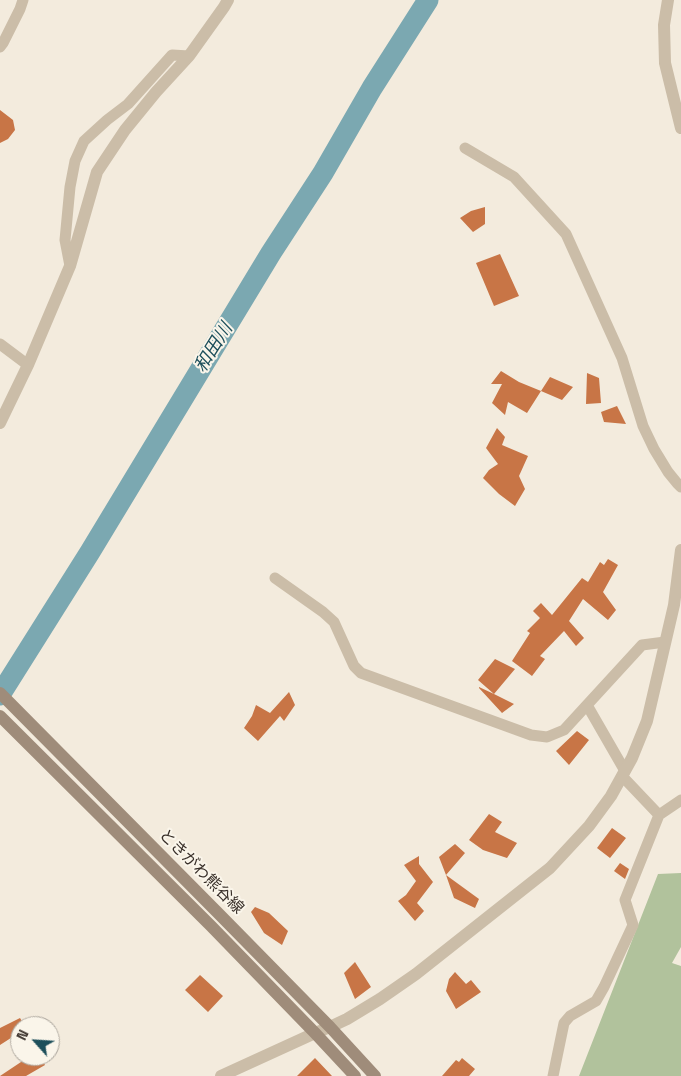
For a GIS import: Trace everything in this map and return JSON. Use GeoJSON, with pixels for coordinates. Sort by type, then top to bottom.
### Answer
{"type":"FeatureCollection","features":[{"type":"Feature","properties":{"kind":"main road","name":"ときがわ熊谷線"},"geometry":{"type":"LineString","coordinates":[[0,693],[207,901],[375,1076]]}},
{"type":"Feature","properties":{"kind":"main road","name":"ときがわ熊谷線"},"geometry":{"type":"LineString","coordinates":[[0,716],[210,926],[315,1033],[354,1076]]}},
{"type":"Feature","properties":{"kind":"street"},"geometry":{"type":"LineString","coordinates":[[0,47],[4,43],[23,0]]}},
{"type":"Feature","properties":{"kind":"street"},"geometry":{"type":"LineString","coordinates":[[668,0],[664,25],[665,63],[681,128]]}},
{"type":"Feature","properties":{"kind":"street"},"geometry":{"type":"LineString","coordinates":[[0,422],[28,366],[70,266],[97,172],[125,130],[189,56],[225,2]]}},
{"type":"Feature","properties":{"kind":"street"},"geometry":{"type":"LineString","coordinates":[[70,266],[65,240],[70,187],[75,161],[84,141],[128,104],[172,55],[189,56]]}},
{"type":"Feature","properties":{"kind":"street"},"geometry":{"type":"LineString","coordinates":[[465,148],[514,177],[566,234],[622,358],[643,426],[668,472],[681,486]]}},
{"type":"Feature","properties":{"kind":"street"},"geometry":{"type":"LineString","coordinates":[[0,344],[28,366]]}},
{"type":"Feature","properties":{"kind":"street"},"geometry":{"type":"LineString","coordinates":[[221,1076],[330,1027],[380,999],[416,974],[550,868],[590,826],[611,796],[632,758],[648,721],[665,642],[677,607],[681,550]]}},
{"type":"Feature","properties":{"kind":"street"},"geometry":{"type":"LineString","coordinates":[[275,578],[334,622],[354,666],[361,673],[531,735],[547,737],[564,730],[642,645],[665,642]]}},
{"type":"Feature","properties":{"kind":"street"},"geometry":{"type":"LineString","coordinates":[[587,705],[623,774],[659,815]]}},
{"type":"Feature","properties":{"kind":"street"},"geometry":{"type":"LineString","coordinates":[[553,1076],[564,1023],[570,1016],[596,1001],[633,925],[625,900],[659,815],[681,800]]}},
{"type":"Feature","properties":{"kind":"green space"},"geometry":{"type":"Polygon","coordinates":[[[681,873],[681,947],[672,963],[681,966],[681,1076],[579,1076],[658,874],[681,873]]]}},
{"type":"Feature","properties":{"kind":"building"},"geometry":{"type":"Polygon","coordinates":[[[0,110],[13,120],[15,130],[8,139],[0,143],[0,110]]]}},
{"type":"Feature","properties":{"kind":"building"},"geometry":{"type":"Polygon","coordinates":[[[485,207],[485,224],[473,232],[460,218],[471,211],[485,207]]]}},
{"type":"Feature","properties":{"kind":"building"},"geometry":{"type":"Polygon","coordinates":[[[500,254],[519,296],[494,306],[476,263],[500,254]]]}},
{"type":"Feature","properties":{"kind":"building"},"geometry":{"type":"Polygon","coordinates":[[[501,371],[519,382],[541,391],[527,413],[508,402],[505,415],[492,403],[502,384],[491,384],[501,371]]]}},
{"type":"Feature","properties":{"kind":"building"},"geometry":{"type":"Polygon","coordinates":[[[587,373],[599,378],[601,403],[586,404],[587,373]]]}},
{"type":"Feature","properties":{"kind":"building"},"geometry":{"type":"Polygon","coordinates":[[[550,377],[573,387],[562,400],[541,391],[550,377]]]}},
{"type":"Feature","properties":{"kind":"building"},"geometry":{"type":"Polygon","coordinates":[[[617,406],[626,424],[604,422],[601,412],[617,406]]]}},
{"type":"Feature","properties":{"kind":"building"},"geometry":{"type":"Polygon","coordinates":[[[497,428],[505,437],[502,445],[528,456],[519,476],[525,489],[515,506],[499,494],[483,478],[489,470],[498,464],[486,448],[497,428]]]}},
{"type":"Feature","properties":{"kind":"building"},"geometry":{"type":"Polygon","coordinates":[[[608,559],[618,565],[603,592],[616,610],[608,620],[583,599],[569,621],[584,638],[576,646],[564,631],[540,656],[545,659],[532,676],[512,661],[530,633],[527,631],[540,618],[533,611],[541,603],[552,615],[582,578],[588,582],[600,562],[604,565],[608,559]]]}},
{"type":"Feature","properties":{"kind":"building"},"geometry":{"type":"Polygon","coordinates":[[[495,659],[515,669],[494,694],[478,680],[495,659]]]}},
{"type":"Feature","properties":{"kind":"building"},"geometry":{"type":"Polygon","coordinates":[[[479,687],[514,704],[502,713],[479,687]]]}},
{"type":"Feature","properties":{"kind":"building"},"geometry":{"type":"Polygon","coordinates":[[[289,692],[295,705],[284,721],[280,716],[258,741],[244,728],[252,716],[256,705],[270,713],[289,692]]]}},
{"type":"Feature","properties":{"kind":"building"},"geometry":{"type":"Polygon","coordinates":[[[577,731],[589,740],[569,765],[556,751],[577,731]]]}},
{"type":"Feature","properties":{"kind":"building"},"geometry":{"type":"Polygon","coordinates":[[[489,814],[502,822],[495,832],[517,843],[507,858],[483,850],[469,840],[489,814]]]}},
{"type":"Feature","properties":{"kind":"building"},"geometry":{"type":"Polygon","coordinates":[[[612,828],[626,838],[610,858],[597,848],[612,828]]]}},
{"type":"Feature","properties":{"kind":"building"},"geometry":{"type":"Polygon","coordinates":[[[455,844],[465,853],[446,875],[439,857],[455,844]]]}},
{"type":"Feature","properties":{"kind":"building"},"geometry":{"type":"Polygon","coordinates":[[[419,856],[419,864],[433,882],[417,903],[424,911],[415,921],[398,901],[406,895],[416,881],[404,865],[419,856]]]}},
{"type":"Feature","properties":{"kind":"building"},"geometry":{"type":"Polygon","coordinates":[[[620,863],[629,869],[625,879],[614,871],[620,863]]]}},
{"type":"Feature","properties":{"kind":"building"},"geometry":{"type":"Polygon","coordinates":[[[446,875],[479,899],[475,908],[454,898],[446,875]]]}},
{"type":"Feature","properties":{"kind":"building"},"geometry":{"type":"Polygon","coordinates":[[[255,907],[269,913],[288,931],[282,945],[264,933],[251,912],[255,907]]]}},
{"type":"Feature","properties":{"kind":"building"},"geometry":{"type":"Polygon","coordinates":[[[355,962],[371,987],[355,999],[344,973],[355,962]]]}},
{"type":"Feature","properties":{"kind":"building"},"geometry":{"type":"Polygon","coordinates":[[[455,972],[466,984],[471,980],[481,992],[456,1009],[446,991],[449,979],[455,972]]]}},
{"type":"Feature","properties":{"kind":"building"},"geometry":{"type":"Polygon","coordinates":[[[200,975],[223,996],[208,1012],[185,990],[200,975]]]}},
{"type":"Feature","properties":{"kind":"building"},"geometry":{"type":"Polygon","coordinates":[[[10,1023],[10,1039],[0,1045],[0,1028],[10,1023]]]}},
{"type":"Feature","properties":{"kind":"building"},"geometry":{"type":"Polygon","coordinates":[[[315,1058],[332,1076],[297,1076],[315,1058]]]}},
{"type":"Feature","properties":{"kind":"building"},"geometry":{"type":"Polygon","coordinates":[[[462,1058],[475,1069],[469,1076],[442,1076],[456,1060],[459,1062],[462,1058]]]}},
{"type":"Feature","properties":{"kind":"building"},"geometry":{"type":"Polygon","coordinates":[[[15,1066],[43,1066],[26,1076],[0,1076],[15,1066]]]}},
{"type":"Feature","properties":{"kind":"waterway","name":"和田川"},"geometry":{"type":"LineString","coordinates":[[0,695],[90,552],[271,253],[323,173],[372,88],[428,0]]}}]}
